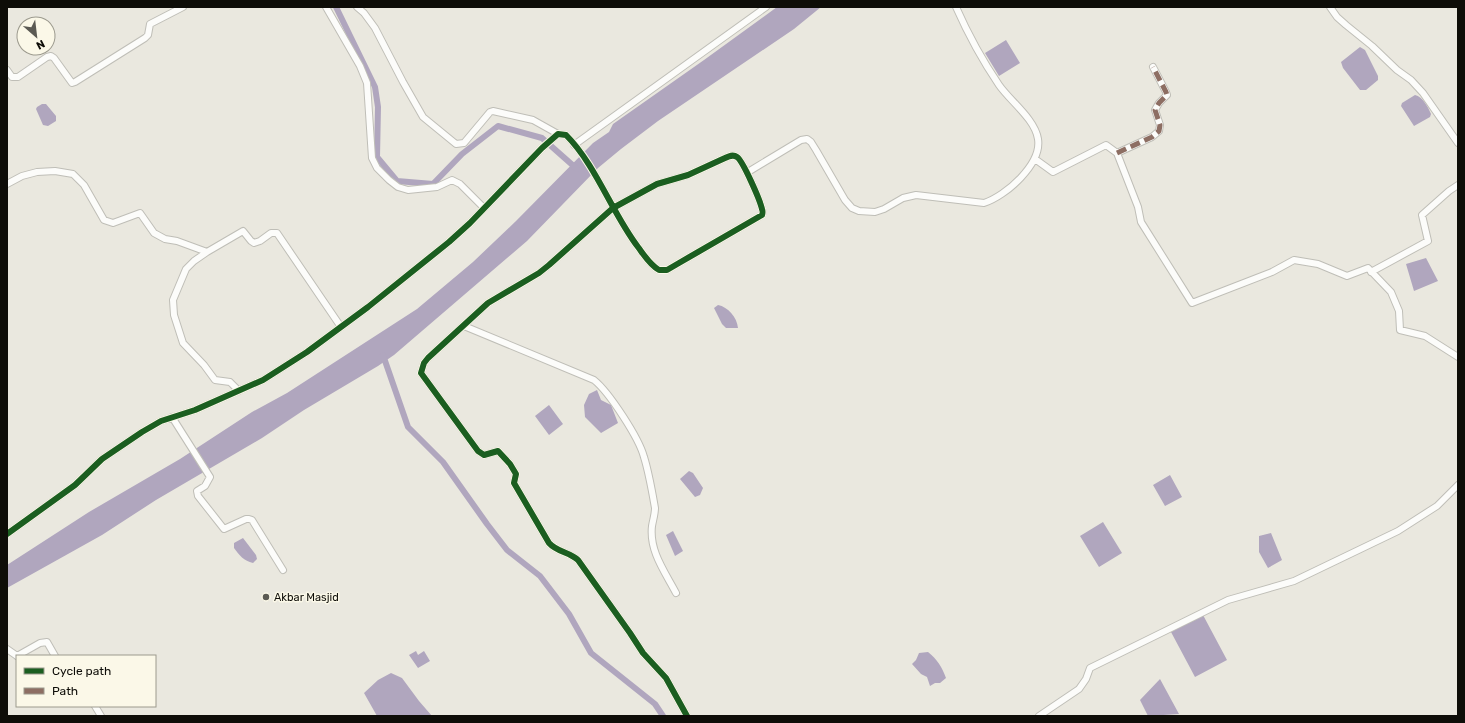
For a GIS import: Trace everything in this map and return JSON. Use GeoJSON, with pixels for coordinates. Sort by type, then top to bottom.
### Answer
{"type":"FeatureCollection","features":[{"type":"Feature","properties":{"kind":"street"},"geometry":{"type":"LineString","coordinates":[[7,70],[12,76],[18,77],[47,57],[51,56],[72,82],[75,82],[145,38],[148,34],[150,24],[183,7]]}},
{"type":"Feature","properties":{"kind":"street"},"geometry":{"type":"LineString","coordinates":[[326,7],[360,66],[367,83],[372,158],[377,168],[388,180],[408,190],[437,187],[452,180],[460,184],[484,208]]}},
{"type":"Feature","properties":{"kind":"street"},"geometry":{"type":"LineString","coordinates":[[357,7],[364,13],[375,28],[423,117],[456,144],[464,143],[490,112],[493,111],[533,120],[556,136]]}},
{"type":"Feature","properties":{"kind":"street"},"geometry":{"type":"LineString","coordinates":[[574,145],[766,7]]}},
{"type":"Feature","properties":{"kind":"street"},"geometry":{"type":"LineString","coordinates":[[748,172],[801,140],[807,139],[816,150],[845,200],[852,208],[859,211],[867,212],[884,209],[903,198],[916,195],[984,203],[995,199],[1008,190],[1023,175],[1035,159],[1039,146],[1038,137],[1033,127],[995,78],[974,47],[956,7]]}},
{"type":"Feature","properties":{"kind":"street"},"geometry":{"type":"LineString","coordinates":[[1330,7],[1337,17],[1372,46],[1397,70],[1411,80],[1423,93],[1458,143]]}},
{"type":"Feature","properties":{"kind":"street"},"geometry":{"type":"LineString","coordinates":[[1117,153],[1152,137],[1159,131],[1160,125],[1155,110],[1159,103],[1167,95],[1153,67]]}},
{"type":"Feature","properties":{"kind":"street"},"geometry":{"type":"LineString","coordinates":[[7,534],[75,485],[109,454],[142,432],[172,417],[195,410],[276,373],[341,327],[444,246],[484,208],[542,148],[556,136],[566,135],[580,152],[597,178],[613,208],[628,234],[651,263],[659,270],[667,270],[762,215],[762,209],[748,172],[737,157],[731,155],[688,175],[657,184],[613,208],[549,266],[488,303],[428,358],[424,363],[421,373],[478,451],[484,455],[498,451],[508,461],[516,474],[514,483],[549,543],[556,550],[568,554],[578,560],[643,653],[666,678],[687,716]]}},
{"type":"Feature","properties":{"kind":"street"},"geometry":{"type":"LineString","coordinates":[[1035,159],[1053,172],[1106,145],[1117,153],[1138,207],[1141,222],[1192,303],[1272,272],[1294,260],[1318,264],[1347,276],[1368,268],[1391,292],[1399,311],[1400,330],[1425,336],[1458,356]]}},
{"type":"Feature","properties":{"kind":"street"},"geometry":{"type":"LineString","coordinates":[[7,184],[22,176],[37,172],[55,171],[73,174],[84,185],[104,220],[113,223],[140,213],[154,233],[164,240],[177,241],[207,252]]}},
{"type":"Feature","properties":{"kind":"street"},"geometry":{"type":"LineString","coordinates":[[1371,272],[1428,241],[1422,215],[1458,185]]}},
{"type":"Feature","properties":{"kind":"street"},"geometry":{"type":"LineString","coordinates":[[239,391],[230,382],[215,380],[182,343],[174,315],[173,300],[186,269],[207,252],[243,231],[254,243],[260,241],[271,233],[277,233],[341,327]]}},
{"type":"Feature","properties":{"kind":"street"},"geometry":{"type":"LineString","coordinates":[[464,326],[594,380],[600,385],[620,411],[644,456],[655,508],[655,517],[652,526],[654,550],[676,593]]}},
{"type":"Feature","properties":{"kind":"street"},"geometry":{"type":"LineString","coordinates":[[172,417],[210,477],[208,482],[197,491],[197,494],[224,529],[249,518],[252,520],[283,570]]}},
{"type":"Feature","properties":{"kind":"street"},"geometry":{"type":"LineString","coordinates":[[1039,716],[1079,689],[1086,679],[1090,668],[1228,600],[1294,581],[1398,531],[1437,506],[1458,485]]}},
{"type":"Feature","properties":{"kind":"street"},"geometry":{"type":"LineString","coordinates":[[19,655],[40,643],[47,642],[54,655]]}},
{"type":"Feature","properties":{"kind":"street"},"geometry":{"type":"LineString","coordinates":[[7,649],[16,655]]}},
{"type":"Feature","properties":{"kind":"street"},"geometry":{"type":"LineString","coordinates":[[96,707],[102,716]]}},
{"type":"Feature","properties":{"kind":"shaded area"},"geometry":{"type":"Polygon","coordinates":[[[777,7],[821,7],[794,29],[658,121],[621,149],[598,168],[527,241],[394,355],[304,410],[262,438],[156,500],[102,535],[7,588],[7,565],[89,512],[180,459],[252,412],[287,393],[417,309],[473,262],[593,143],[609,132],[613,124],[777,7]]]}},
{"type":"Feature","properties":{"kind":"shaded area"},"geometry":{"type":"Polygon","coordinates":[[[1006,40],[1020,63],[999,76],[985,53],[1006,40]]]}},
{"type":"Feature","properties":{"kind":"shaded area"},"geometry":{"type":"Polygon","coordinates":[[[1360,47],[1365,50],[1378,76],[1378,80],[1366,90],[1360,90],[1343,68],[1341,62],[1360,47]]]}},
{"type":"Feature","properties":{"kind":"shaded area"},"geometry":{"type":"Polygon","coordinates":[[[1415,95],[1423,100],[1431,114],[1430,117],[1414,126],[1401,106],[1402,103],[1415,95]]]}},
{"type":"Feature","properties":{"kind":"shaded area"},"geometry":{"type":"Polygon","coordinates":[[[42,104],[46,104],[56,116],[56,121],[48,126],[43,125],[36,109],[42,104]]]}},
{"type":"Feature","properties":{"kind":"shaded area"},"geometry":{"type":"Polygon","coordinates":[[[1426,258],[1438,281],[1414,291],[1406,264],[1426,258]]]}},
{"type":"Feature","properties":{"kind":"shaded area"},"geometry":{"type":"Polygon","coordinates":[[[718,305],[728,310],[734,316],[738,328],[726,328],[722,324],[714,308],[718,305]]]}},
{"type":"Feature","properties":{"kind":"shaded area"},"geometry":{"type":"Polygon","coordinates":[[[597,390],[601,400],[611,405],[618,423],[601,433],[585,417],[584,405],[589,394],[597,390]]]}},
{"type":"Feature","properties":{"kind":"shaded area"},"geometry":{"type":"Polygon","coordinates":[[[549,405],[563,424],[549,435],[535,416],[549,405]]]}},
{"type":"Feature","properties":{"kind":"shaded area"},"geometry":{"type":"Polygon","coordinates":[[[689,471],[693,473],[703,488],[700,495],[695,497],[680,479],[689,471]]]}},
{"type":"Feature","properties":{"kind":"shaded area"},"geometry":{"type":"Polygon","coordinates":[[[1170,475],[1182,497],[1165,506],[1153,485],[1170,475]]]}},
{"type":"Feature","properties":{"kind":"shaded area"},"geometry":{"type":"Polygon","coordinates":[[[1103,522],[1122,553],[1099,567],[1080,536],[1103,522]]]}},
{"type":"Feature","properties":{"kind":"shaded area"},"geometry":{"type":"Polygon","coordinates":[[[673,531],[683,551],[675,556],[666,535],[673,531]]]}},
{"type":"Feature","properties":{"kind":"shaded area"},"geometry":{"type":"Polygon","coordinates":[[[1271,533],[1282,560],[1268,568],[1259,552],[1259,536],[1271,533]]]}},
{"type":"Feature","properties":{"kind":"shaded area"},"geometry":{"type":"Polygon","coordinates":[[[243,538],[256,555],[257,559],[253,563],[247,561],[234,548],[234,543],[243,538]]]}},
{"type":"Feature","properties":{"kind":"shaded area"},"geometry":{"type":"Polygon","coordinates":[[[1203,615],[1227,660],[1195,677],[1171,632],[1203,615]]]}},
{"type":"Feature","properties":{"kind":"shaded area"},"geometry":{"type":"Polygon","coordinates":[[[416,651],[418,655],[424,651],[430,661],[418,668],[409,655],[416,651]]]}},
{"type":"Feature","properties":{"kind":"shaded area"},"geometry":{"type":"Polygon","coordinates":[[[928,652],[939,664],[946,678],[940,683],[935,683],[930,686],[927,677],[921,674],[912,664],[916,660],[919,653],[928,652]]]}},
{"type":"Feature","properties":{"kind":"shaded area"},"geometry":{"type":"Polygon","coordinates":[[[391,673],[402,678],[432,716],[377,716],[364,693],[378,680],[391,673]]]}},
{"type":"Feature","properties":{"kind":"shaded area"},"geometry":{"type":"Polygon","coordinates":[[[1160,679],[1179,714],[1148,716],[1140,700],[1160,679]]]}},
{"type":"Feature","properties":{"kind":"waterway"},"geometry":{"type":"LineString","coordinates":[[336,7],[375,87],[378,107],[377,157],[397,181],[433,184],[462,154],[498,126],[542,138],[577,169]]}},
{"type":"Feature","properties":{"kind":"waterway"},"geometry":{"type":"LineString","coordinates":[[383,355],[408,427],[443,462],[507,550],[540,576],[569,614],[591,653],[655,704],[663,716]]}},
{"type":"Feature","properties":{"kind":"marked path"},"geometry":{"type":"LineString","coordinates":[[1117,153],[1152,137],[1159,131],[1160,125],[1155,110],[1159,103],[1167,95],[1153,67]]}},
{"type":"Feature","properties":{"kind":"cycle path"},"geometry":{"type":"LineString","coordinates":[[7,534],[75,485],[102,459],[142,432],[161,421],[195,410],[263,380],[307,352],[368,307],[449,242],[470,223],[542,148],[558,134],[566,135],[577,147],[604,190],[612,205],[620,219],[629,234],[647,260],[659,270],[667,270],[762,215],[763,211],[761,204],[751,181],[740,160],[734,156],[728,157],[688,175],[657,184],[613,208],[539,273],[488,303],[428,358],[424,363],[421,373],[478,451],[484,455],[498,451],[510,464],[516,474],[514,483],[549,543],[578,560],[643,653],[666,678],[687,716]]}},
{"type":"Feature","properties":{"kind":"place","name":"Akbar Masjid"},"geometry":{"type":"Point","coordinates":[266,597]}}]}
